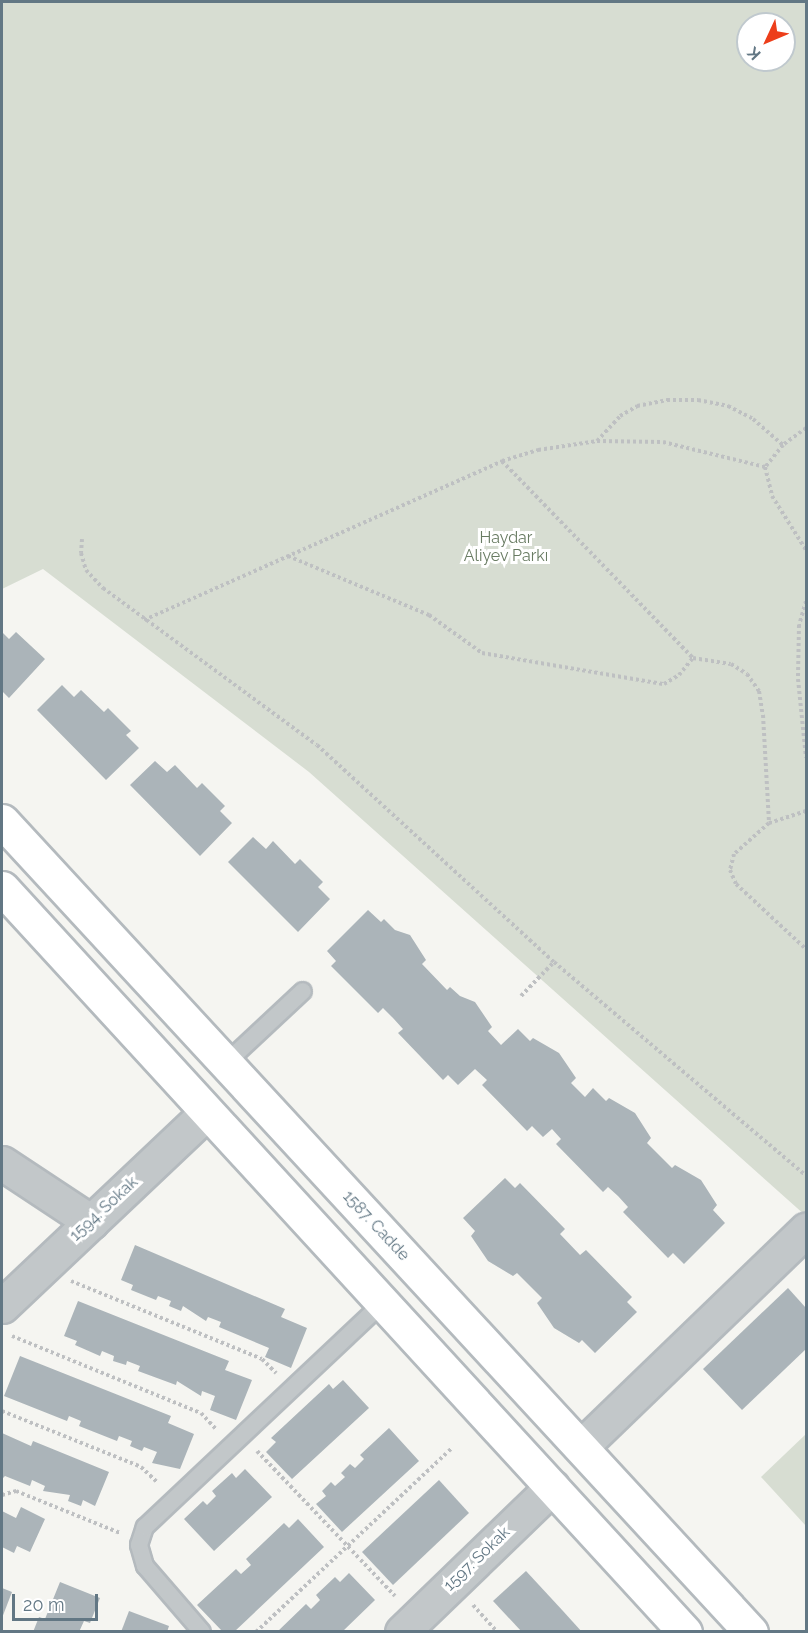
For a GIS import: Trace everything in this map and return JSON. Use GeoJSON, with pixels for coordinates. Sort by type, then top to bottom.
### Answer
{"type":"FeatureCollection","features":[{"type":"Feature","properties":{"kind":"main road","name":"1587. Cadde"},"geometry":{"type":"LineString","coordinates":[[2,821],[751,1632]]}},
{"type":"Feature","properties":{"kind":"main road"},"geometry":{"type":"LineString","coordinates":[[2,888],[685,1632]]}},
{"type":"Feature","properties":{"kind":"street","name":"1594. Sokak"},"geometry":{"type":"LineString","coordinates":[[2,1306],[207,1112]]}},
{"type":"Feature","properties":{"kind":"street"},"geometry":{"type":"LineString","coordinates":[[2,1163],[91,1222]]}},
{"type":"Feature","properties":{"kind":"street"},"geometry":{"type":"LineString","coordinates":[[581,1447],[807,1230]]}},
{"type":"Feature","properties":{"kind":"street","name":"1597. Sokak"},"geometry":{"type":"LineString","coordinates":[[409,1625],[552,1487]]}},
{"type":"Feature","properties":{"kind":"lane"},"geometry":{"type":"LineString","coordinates":[[226,1063],[303,991]]}},
{"type":"Feature","properties":{"kind":"lane"},"geometry":{"type":"LineString","coordinates":[[202,1632],[145,1566],[140,1541],[145,1527],[383,1303]]}},
{"type":"Feature","properties":{"kind":"path"},"geometry":{"type":"LineString","coordinates":[[597,441],[620,416],[637,406],[667,400],[698,400],[728,406],[753,419],[783,445]]}},
{"type":"Feature","properties":{"kind":"path"},"geometry":{"type":"LineString","coordinates":[[765,466],[783,445],[807,428]]}},
{"type":"Feature","properties":{"kind":"path"},"geometry":{"type":"LineString","coordinates":[[144,620],[502,461],[537,450],[597,441],[663,442],[765,466]]}},
{"type":"Feature","properties":{"kind":"path"},"geometry":{"type":"LineString","coordinates":[[502,461],[693,658],[731,664],[747,674],[759,691],[770,823]]}},
{"type":"Feature","properties":{"kind":"path"},"geometry":{"type":"LineString","coordinates":[[765,466],[772,496],[807,550]]}},
{"type":"Feature","properties":{"kind":"path"},"geometry":{"type":"LineString","coordinates":[[82,539],[81,553],[86,570],[144,620],[317,745],[554,962],[807,1176]]}},
{"type":"Feature","properties":{"kind":"path"},"geometry":{"type":"LineString","coordinates":[[288,556],[429,615],[482,653],[664,684],[679,675],[693,658]]}},
{"type":"Feature","properties":{"kind":"path"},"geometry":{"type":"LineString","coordinates":[[807,601],[799,625],[798,679],[807,758]]}},
{"type":"Feature","properties":{"kind":"path"},"geometry":{"type":"LineString","coordinates":[[807,811],[770,823],[734,854],[730,870],[736,884],[807,949]]}},
{"type":"Feature","properties":{"kind":"path"},"geometry":{"type":"LineString","coordinates":[[521,996],[554,962]]}},
{"type":"Feature","properties":{"kind":"path"},"geometry":{"type":"LineString","coordinates":[[41,1269],[262,1359],[291,1389]]}},
{"type":"Feature","properties":{"kind":"path"},"geometry":{"type":"LineString","coordinates":[[2,1332],[201,1413],[237,1440],[347,1546],[409,1625]]}},
{"type":"Feature","properties":{"kind":"path"},"geometry":{"type":"LineString","coordinates":[[2,1411],[141,1467],[174,1498]]}},
{"type":"Feature","properties":{"kind":"path"},"geometry":{"type":"LineString","coordinates":[[256,1632],[452,1448]]}},
{"type":"Feature","properties":{"kind":"path"},"geometry":{"type":"LineString","coordinates":[[2,1495],[16,1491],[140,1541]]}},
{"type":"Feature","properties":{"kind":"green space","name":"Haydar Aliyev Parkı"},"geometry":{"type":"Polygon","coordinates":[[[2,2],[806,2],[806,1216],[309,772],[43,569],[2,589],[2,2]]]}},
{"type":"Feature","properties":{"kind":"green space"},"geometry":{"type":"Polygon","coordinates":[[[806,1434],[806,1526],[761,1477],[806,1434]]]}},
{"type":"Feature","properties":{"kind":"building"},"geometry":{"type":"Polygon","coordinates":[[[2,632],[9,639],[16,632],[45,659],[9,698],[2,691],[2,632]]]}},
{"type":"Feature","properties":{"kind":"building"},"geometry":{"type":"Polygon","coordinates":[[[62,685],[74,697],[81,690],[104,712],[108,708],[131,731],[126,735],[139,748],[106,780],[37,710],[62,685]]]}},
{"type":"Feature","properties":{"kind":"building"},"geometry":{"type":"Polygon","coordinates":[[[155,761],[167,772],[175,765],[197,788],[202,783],[225,806],[220,811],[232,823],[200,856],[130,785],[155,761]]]}},
{"type":"Feature","properties":{"kind":"building"},"geometry":{"type":"Polygon","coordinates":[[[253,837],[266,849],[273,841],[295,864],[300,859],[323,882],[318,887],[330,899],[298,932],[228,862],[253,837]]]}},
{"type":"Feature","properties":{"kind":"building"},"geometry":{"type":"Polygon","coordinates":[[[368,910],[381,922],[384,919],[395,930],[410,935],[426,960],[422,964],[447,990],[450,987],[460,996],[475,1002],[492,1027],[488,1031],[501,1045],[518,1029],[530,1041],[533,1038],[559,1053],[576,1078],[571,1083],[585,1097],[593,1088],[606,1101],[609,1098],[635,1113],[651,1138],[647,1143],[672,1168],[675,1165],[701,1180],[717,1205],[713,1210],[725,1223],[684,1264],[673,1253],[668,1258],[623,1212],[628,1207],[618,1196],[608,1187],[603,1192],[556,1144],[561,1139],[552,1129],[543,1137],[532,1126],[527,1131],[482,1085],[487,1080],[475,1069],[458,1085],[448,1075],[443,1080],[398,1033],[403,1029],[393,1018],[383,1008],[378,1013],[331,966],[336,961],[327,951],[368,910]]]}},
{"type":"Feature","properties":{"kind":"building"},"geometry":{"type":"Polygon","coordinates":[[[505,1178],[515,1188],[520,1183],[565,1229],[560,1234],[580,1255],[586,1250],[632,1297],[627,1302],[637,1312],[595,1353],[582,1340],[579,1343],[554,1328],[537,1303],[542,1298],[517,1273],[513,1276],[488,1261],[471,1236],[475,1231],[463,1218],[505,1178]]]}},
{"type":"Feature","properties":{"kind":"building"},"geometry":{"type":"Polygon","coordinates":[[[135,1245],[285,1309],[281,1317],[307,1328],[291,1368],[265,1357],[269,1348],[219,1327],[221,1322],[208,1317],[206,1321],[183,1306],[181,1311],[169,1306],[171,1301],[158,1296],[156,1300],[131,1290],[133,1285],[121,1280],[135,1245]]]}},
{"type":"Feature","properties":{"kind":"building"},"geometry":{"type":"Polygon","coordinates":[[[788,1288],[806,1308],[806,1349],[742,1410],[703,1369],[788,1288]]]}},
{"type":"Feature","properties":{"kind":"building"},"geometry":{"type":"Polygon","coordinates":[[[78,1301],[229,1361],[225,1370],[252,1380],[236,1420],[210,1410],[215,1396],[202,1391],[201,1396],[177,1381],[176,1385],[138,1371],[140,1366],[127,1361],[126,1365],[113,1361],[114,1356],[102,1351],[100,1356],[75,1345],[77,1341],[64,1336],[78,1301]]]}},
{"type":"Feature","properties":{"kind":"building"},"geometry":{"type":"Polygon","coordinates":[[[20,1356],[171,1416],[168,1423],[194,1434],[180,1469],[152,1463],[157,1452],[144,1447],[142,1451],[130,1446],[132,1441],[119,1436],[117,1441],[79,1426],[81,1421],[69,1416],[67,1421],[4,1396],[20,1356]]]}},
{"type":"Feature","properties":{"kind":"building"},"geometry":{"type":"Polygon","coordinates":[[[343,1380],[369,1408],[292,1479],[266,1452],[276,1442],[271,1438],[329,1384],[333,1389],[343,1380]]]}},
{"type":"Feature","properties":{"kind":"building"},"geometry":{"type":"Polygon","coordinates":[[[389,1428],[419,1461],[342,1532],[316,1504],[326,1496],[322,1491],[331,1482],[335,1486],[345,1477],[341,1473],[350,1464],[355,1468],[364,1459],[360,1455],[389,1428]]]}},
{"type":"Feature","properties":{"kind":"building"},"geometry":{"type":"Polygon","coordinates":[[[2,1433],[31,1446],[33,1441],[109,1472],[95,1506],[83,1500],[81,1506],[68,1501],[70,1495],[43,1491],[45,1486],[32,1480],[30,1486],[5,1476],[2,1479],[2,1433]]]}},
{"type":"Feature","properties":{"kind":"building"},"geometry":{"type":"Polygon","coordinates":[[[245,1469],[272,1497],[214,1551],[184,1519],[203,1501],[207,1505],[216,1496],[212,1491],[232,1473],[236,1478],[245,1469]]]}},
{"type":"Feature","properties":{"kind":"building"},"geometry":{"type":"Polygon","coordinates":[[[439,1480],[469,1513],[393,1585],[362,1552],[439,1480]]]}},
{"type":"Feature","properties":{"kind":"building"},"geometry":{"type":"Polygon","coordinates":[[[21,1507],[45,1519],[30,1552],[17,1546],[14,1553],[2,1547],[2,1511],[16,1518],[21,1507]]]}},
{"type":"Feature","properties":{"kind":"building"},"geometry":{"type":"Polygon","coordinates":[[[298,1519],[324,1547],[234,1632],[223,1632],[197,1605],[236,1569],[241,1574],[251,1565],[246,1559],[284,1523],[289,1528],[298,1519]]]}},
{"type":"Feature","properties":{"kind":"building"},"geometry":{"type":"Polygon","coordinates":[[[526,1571],[582,1632],[522,1632],[493,1601],[526,1571]]]}},
{"type":"Feature","properties":{"kind":"building"},"geometry":{"type":"Polygon","coordinates":[[[349,1573],[375,1600],[342,1632],[277,1632],[306,1604],[311,1609],[320,1600],[316,1595],[335,1577],[340,1582],[349,1573]]]}},
{"type":"Feature","properties":{"kind":"building"},"geometry":{"type":"Polygon","coordinates":[[[60,1582],[100,1598],[90,1623],[84,1621],[79,1632],[33,1632],[39,1617],[45,1619],[60,1582]]]}},
{"type":"Feature","properties":{"kind":"building"},"geometry":{"type":"Polygon","coordinates":[[[2,1588],[12,1592],[2,1618],[2,1588]]]}},
{"type":"Feature","properties":{"kind":"building"},"geometry":{"type":"Polygon","coordinates":[[[129,1611],[169,1626],[167,1632],[121,1632],[129,1611]]]}}]}
